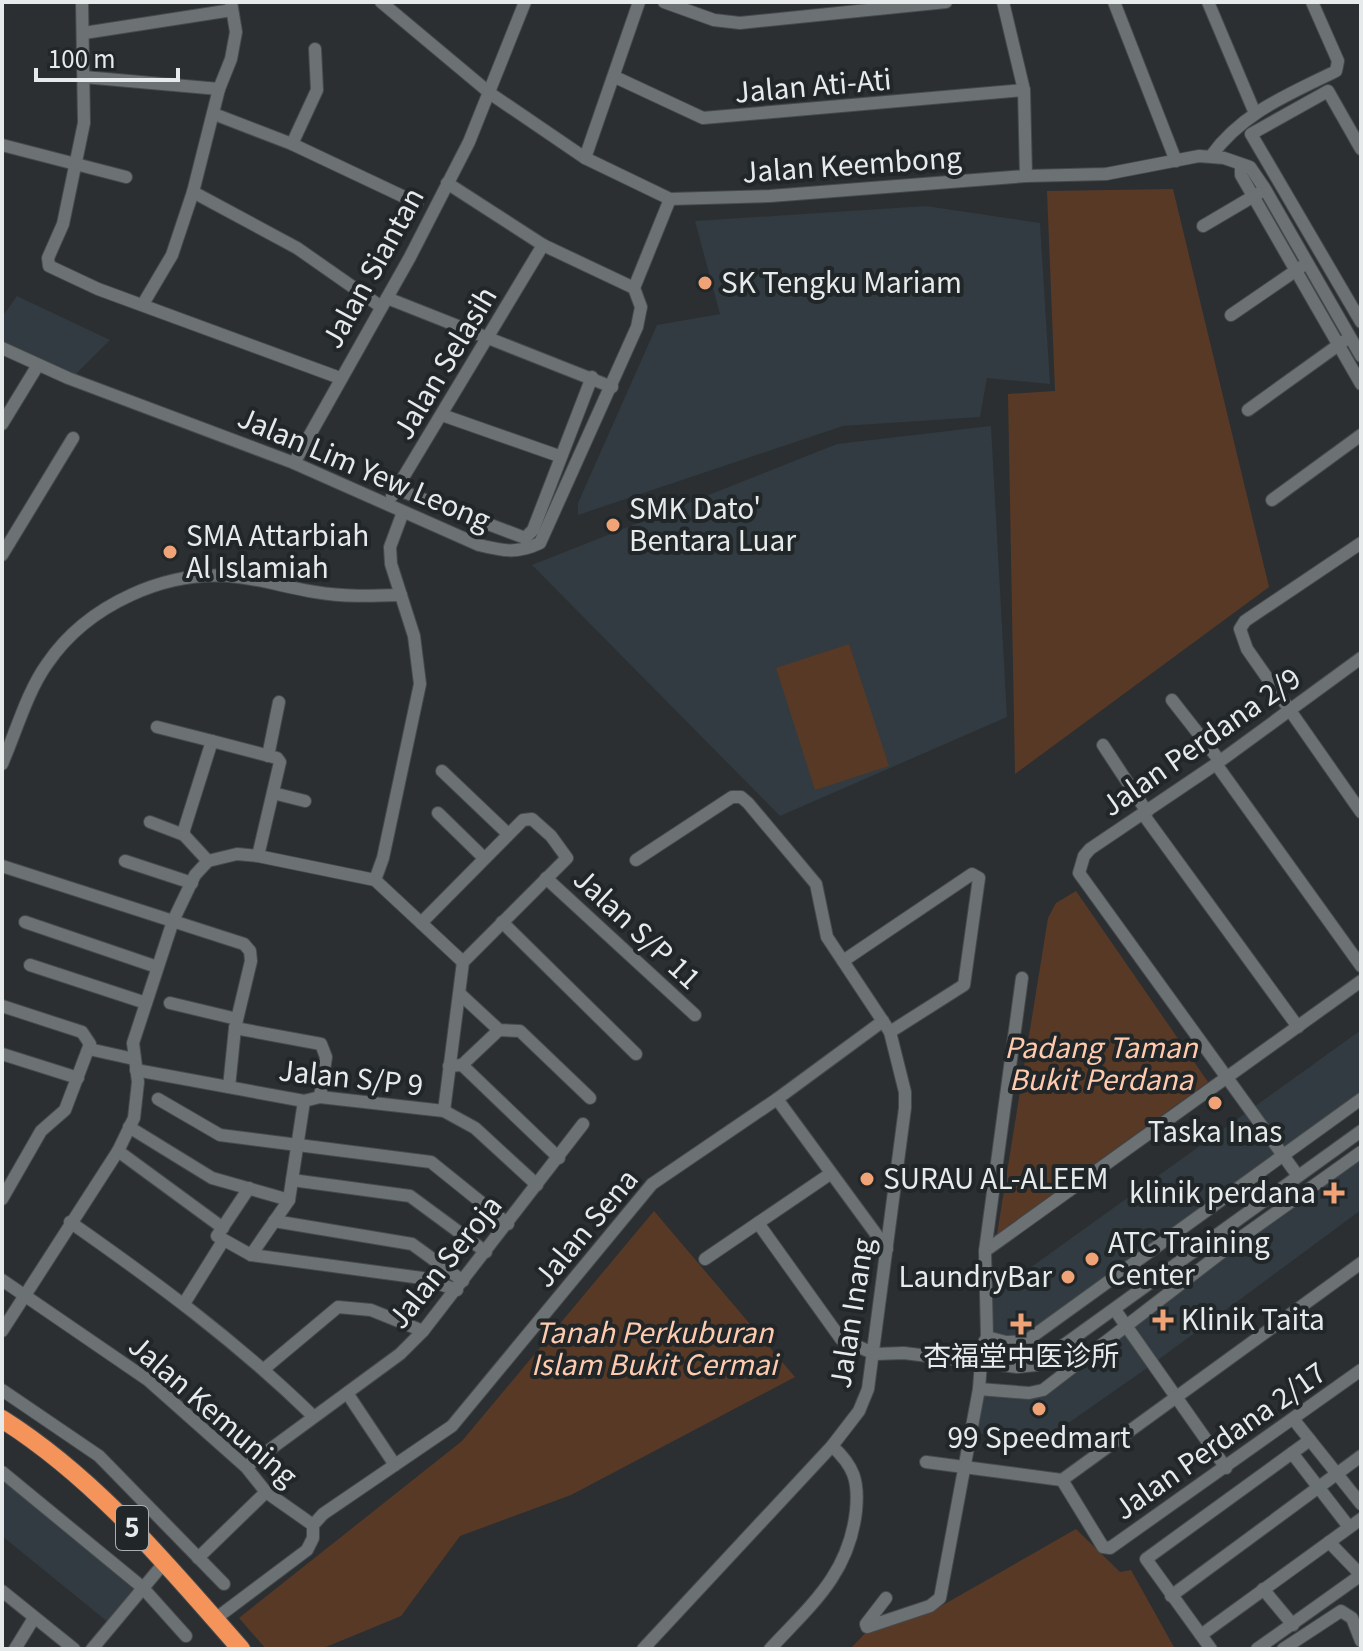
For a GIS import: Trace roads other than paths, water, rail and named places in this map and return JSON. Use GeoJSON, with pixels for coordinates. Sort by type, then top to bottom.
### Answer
{"type":"FeatureCollection","features":[{"type":"Feature","properties":{"kind":"highway","name":"5"},"geometry":{"type":"LineString","coordinates":[[2,1419],[77,1474],[164,1563],[241,1649]]}},
{"type":"Feature","properties":{"kind":"street"},"geometry":{"type":"LineString","coordinates":[[82,2],[84,123],[63,224],[48,264],[98,289],[340,378]]}},
{"type":"Feature","properties":{"kind":"street","name":"Jalan Keembong"},"geometry":{"type":"LineString","coordinates":[[381,2],[491,94],[585,158],[670,199],[770,196],[1026,176],[1106,174],[1211,156],[1250,167],[1259,193]]}},
{"type":"Feature","properties":{"kind":"street","name":"Jalan Siantan"},"geometry":{"type":"LineString","coordinates":[[294,463],[447,183],[491,94],[525,2]]}},
{"type":"Feature","properties":{"kind":"street"},"geometry":{"type":"LineString","coordinates":[[585,158],[639,2]]}},
{"type":"Feature","properties":{"kind":"street"},"geometry":{"type":"LineString","coordinates":[[664,2],[728,23],[870,6],[946,2]]}},
{"type":"Feature","properties":{"kind":"street"},"geometry":{"type":"LineString","coordinates":[[784,2],[785,17]]}},
{"type":"Feature","properties":{"kind":"street"},"geometry":{"type":"LineString","coordinates":[[1003,2],[1024,90],[1026,176]]}},
{"type":"Feature","properties":{"kind":"street"},"geometry":{"type":"LineString","coordinates":[[1208,2],[1254,111]]}},
{"type":"Feature","properties":{"kind":"street"},"geometry":{"type":"LineString","coordinates":[[1211,156],[1225,137],[1254,111],[1336,71],[1338,61],[1312,2]]}},
{"type":"Feature","properties":{"kind":"street"},"geometry":{"type":"LineString","coordinates":[[1118,3],[1176,161]]}},
{"type":"Feature","properties":{"kind":"street"},"geometry":{"type":"LineString","coordinates":[[84,33],[232,6],[236,32],[193,192],[172,255],[143,304]]}},
{"type":"Feature","properties":{"kind":"street"},"geometry":{"type":"LineString","coordinates":[[292,144],[317,90],[315,49]]}},
{"type":"Feature","properties":{"kind":"street"},"geometry":{"type":"LineString","coordinates":[[84,77],[219,89]]}},
{"type":"Feature","properties":{"kind":"street","name":"Jalan Ati-Ati"},"geometry":{"type":"LineString","coordinates":[[615,77],[703,118],[1024,90]]}},
{"type":"Feature","properties":{"kind":"street"},"geometry":{"type":"LineString","coordinates":[[1360,145],[1328,91],[1251,134],[1361,322]]}},
{"type":"Feature","properties":{"kind":"street"},"geometry":{"type":"LineString","coordinates":[[214,114],[292,144],[417,203]]}},
{"type":"Feature","properties":{"kind":"street"},"geometry":{"type":"LineString","coordinates":[[2,145],[126,177]]}},
{"type":"Feature","properties":{"kind":"street"},"geometry":{"type":"LineString","coordinates":[[447,183],[543,245],[634,288]]}},
{"type":"Feature","properties":{"kind":"street"},"geometry":{"type":"LineString","coordinates":[[193,192],[297,248],[384,302],[612,387]]}},
{"type":"Feature","properties":{"kind":"street"},"geometry":{"type":"LineString","coordinates":[[1203,226],[1259,193]]}},
{"type":"Feature","properties":{"kind":"street"},"geometry":{"type":"LineString","coordinates":[[1259,193],[1307,262],[1361,356]]}},
{"type":"Feature","properties":{"kind":"street"},"geometry":{"type":"LineString","coordinates":[[1259,193],[1295,271],[1361,384]]}},
{"type":"Feature","properties":{"kind":"street","name":"Jalan Lim Yew Leong"},"geometry":{"type":"LineString","coordinates":[[2,348],[38,365],[294,463],[479,545],[510,553],[540,543],[612,387],[637,327],[641,307],[634,288],[670,199]]}},
{"type":"Feature","properties":{"kind":"street","name":"Jalan Selasih"},"geometry":{"type":"LineString","coordinates":[[387,504],[543,245]]}},
{"type":"Feature","properties":{"kind":"street"},"geometry":{"type":"LineString","coordinates":[[1231,315],[1307,262]]}},
{"type":"Feature","properties":{"kind":"street"},"geometry":{"type":"LineString","coordinates":[[1248,410],[1350,337]]}},
{"type":"Feature","properties":{"kind":"street"},"geometry":{"type":"LineString","coordinates":[[2,424],[38,365]]}},
{"type":"Feature","properties":{"kind":"street"},"geometry":{"type":"LineString","coordinates":[[396,489],[525,538],[533,530],[592,377]]}},
{"type":"Feature","properties":{"kind":"street"},"geometry":{"type":"LineString","coordinates":[[442,415],[559,456]]}},
{"type":"Feature","properties":{"kind":"street"},"geometry":{"type":"LineString","coordinates":[[1272,500],[1361,435]]}},
{"type":"Feature","properties":{"kind":"street"},"geometry":{"type":"LineString","coordinates":[[2,555],[73,438]]}},
{"type":"Feature","properties":{"kind":"street"},"geometry":{"type":"LineString","coordinates":[[375,880],[386,846],[420,684],[418,652],[390,547],[403,512]]}},
{"type":"Feature","properties":{"kind":"street"},"geometry":{"type":"LineString","coordinates":[[1361,543],[1245,621],[1240,629],[1247,649],[1361,812]]}},
{"type":"Feature","properties":{"kind":"street"},"geometry":{"type":"LineString","coordinates":[[2,764],[46,665],[73,634],[108,606],[149,588],[187,577],[235,576],[347,596],[401,595]]}},
{"type":"Feature","properties":{"kind":"street","name":"Jalan Perdana 2/9"},"geometry":{"type":"LineString","coordinates":[[1227,1078],[1079,873],[1084,856],[1361,659]]}},
{"type":"Feature","properties":{"kind":"street"},"geometry":{"type":"LineString","coordinates":[[1172,700],[1361,966]]}},
{"type":"Feature","properties":{"kind":"street"},"geometry":{"type":"LineString","coordinates":[[268,756],[279,702]]}},
{"type":"Feature","properties":{"kind":"street"},"geometry":{"type":"LineString","coordinates":[[157,727],[268,756],[280,762],[258,856]]}},
{"type":"Feature","properties":{"kind":"street"},"geometry":{"type":"LineString","coordinates":[[184,835],[212,741]]}},
{"type":"Feature","properties":{"kind":"street"},"geometry":{"type":"LineString","coordinates":[[1103,745],[1145,813],[1298,1027]]}},
{"type":"Feature","properties":{"kind":"street"},"geometry":{"type":"LineString","coordinates":[[442,771],[508,834]]}},
{"type":"Feature","properties":{"kind":"street"},"geometry":{"type":"LineString","coordinates":[[273,793],[305,801]]}},
{"type":"Feature","properties":{"kind":"street","name":"Jalan Inang"},"geometry":{"type":"LineString","coordinates":[[636,860],[732,797],[741,797],[816,884],[822,923],[886,1026],[905,1092],[875,1354],[859,1411],[832,1446],[643,1649]]}},
{"type":"Feature","properties":{"kind":"street"},"geometry":{"type":"LineString","coordinates":[[438,813],[484,858]]}},
{"type":"Feature","properties":{"kind":"street"},"geometry":{"type":"LineString","coordinates":[[421,923],[523,820],[532,819],[551,836],[567,858],[463,962],[455,1066],[444,1111]]}},
{"type":"Feature","properties":{"kind":"street"},"geometry":{"type":"LineString","coordinates":[[150,822],[184,835],[208,861]]}},
{"type":"Feature","properties":{"kind":"street"},"geometry":{"type":"LineString","coordinates":[[2,1331],[118,1151],[129,1127],[137,1104],[133,1043],[173,921],[192,883],[208,861],[237,854],[258,856],[375,880],[463,962]]}},
{"type":"Feature","properties":{"kind":"street"},"geometry":{"type":"LineString","coordinates":[[125,861],[192,883]]}},
{"type":"Feature","properties":{"kind":"street"},"geometry":{"type":"LineString","coordinates":[[2,866],[244,944],[250,951],[250,970],[236,1024],[229,1087]]}},
{"type":"Feature","properties":{"kind":"street","name":"Jalan Sena"},"geometry":{"type":"LineString","coordinates":[[215,1619],[307,1550],[313,1538],[313,1525],[452,1426],[652,1184],[886,1026],[966,981],[979,878],[972,874],[843,961]]}},
{"type":"Feature","properties":{"kind":"street","name":"Jalan S/P 11"},"geometry":{"type":"LineString","coordinates":[[546,878],[695,1015]]}},
{"type":"Feature","properties":{"kind":"street"},"geometry":{"type":"LineString","coordinates":[[25,922],[157,967]]}},
{"type":"Feature","properties":{"kind":"street"},"geometry":{"type":"LineString","coordinates":[[502,922],[636,1054]]}},
{"type":"Feature","properties":{"kind":"street"},"geometry":{"type":"LineString","coordinates":[[30,965],[146,1003]]}},
{"type":"Feature","properties":{"kind":"street"},"geometry":{"type":"LineString","coordinates":[[886,1598],[866,1624],[867,1627],[930,1606],[940,1598],[962,1466],[979,1389],[977,1362],[987,1337],[985,1251],[1022,978]]}},
{"type":"Feature","properties":{"kind":"street"},"geometry":{"type":"LineString","coordinates":[[985,1251],[1361,981]]}},
{"type":"Feature","properties":{"kind":"street"},"geometry":{"type":"LineString","coordinates":[[460,994],[499,1030],[520,1031],[590,1098]]}},
{"type":"Feature","properties":{"kind":"street"},"geometry":{"type":"LineString","coordinates":[[170,1003],[236,1024],[321,1044],[326,1057],[320,1097]]}},
{"type":"Feature","properties":{"kind":"street"},"geometry":{"type":"LineString","coordinates":[[2,1006],[82,1032],[88,1037],[89,1049],[65,1110],[41,1131],[4,1192]]}},
{"type":"Feature","properties":{"kind":"street"},"geometry":{"type":"LineString","coordinates":[[455,1066],[499,1030]]}},
{"type":"Feature","properties":{"kind":"street","name":"Jalan S/P 9"},"geometry":{"type":"LineString","coordinates":[[89,1049],[135,1065],[304,1101],[320,1097],[444,1111],[475,1128],[537,1185]]}},
{"type":"Feature","properties":{"kind":"street"},"geometry":{"type":"LineString","coordinates":[[2,1054],[78,1078]]}},
{"type":"Feature","properties":{"kind":"street"},"geometry":{"type":"LineString","coordinates":[[455,1066],[559,1158]]}},
{"type":"Feature","properties":{"kind":"street"},"geometry":{"type":"LineString","coordinates":[[1227,1078],[1298,1176]]}},
{"type":"Feature","properties":{"kind":"street"},"geometry":{"type":"LineString","coordinates":[[158,1099],[220,1135],[431,1162],[508,1224]]}},
{"type":"Feature","properties":{"kind":"street"},"geometry":{"type":"LineString","coordinates":[[777,1099],[887,1249]]}},
{"type":"Feature","properties":{"kind":"street"},"geometry":{"type":"LineString","coordinates":[[987,1337],[1006,1342],[1026,1341],[1361,1099]]}},
{"type":"Feature","properties":{"kind":"street"},"geometry":{"type":"LineString","coordinates":[[251,1255],[289,1200],[304,1101]]}},
{"type":"Feature","properties":{"kind":"street","name":"Jalan Seroja"},"geometry":{"type":"LineString","coordinates":[[246,1467],[312,1415],[400,1354],[423,1331],[583,1124]]}},
{"type":"Feature","properties":{"kind":"street"},"geometry":{"type":"LineString","coordinates":[[129,1127],[212,1178],[289,1200]]}},
{"type":"Feature","properties":{"kind":"street"},"geometry":{"type":"LineString","coordinates":[[758,1223],[841,1339],[875,1354],[904,1353],[1017,1367],[1036,1365],[1361,1131]]}},
{"type":"Feature","properties":{"kind":"street"},"geometry":{"type":"LineString","coordinates":[[118,1151],[251,1255],[460,1285]]}},
{"type":"Feature","properties":{"kind":"street"},"geometry":{"type":"LineString","coordinates":[[979,1389],[1029,1393],[1043,1390],[1243,1236],[1361,1152]]}},
{"type":"Feature","properties":{"kind":"street"},"geometry":{"type":"LineString","coordinates":[[705,1259],[830,1174]]}},
{"type":"Feature","properties":{"kind":"street"},"geometry":{"type":"LineString","coordinates":[[292,1180],[410,1196],[486,1252]]}},
{"type":"Feature","properties":{"kind":"street"},"geometry":{"type":"LineString","coordinates":[[185,1302],[249,1188]]}},
{"type":"Feature","properties":{"kind":"street"},"geometry":{"type":"LineString","coordinates":[[274,1221],[412,1244],[460,1285]]}},
{"type":"Feature","properties":{"kind":"street"},"geometry":{"type":"LineString","coordinates":[[70,1222],[185,1302],[264,1369],[312,1415]]}},
{"type":"Feature","properties":{"kind":"street"},"geometry":{"type":"LineString","coordinates":[[926,1462],[1062,1480],[1361,1263]]}},
{"type":"Feature","properties":{"kind":"street","name":"Jalan Kemuning"},"geometry":{"type":"LineString","coordinates":[[2,1280],[148,1380],[246,1467],[266,1492],[313,1525]]}},
{"type":"Feature","properties":{"kind":"street"},"geometry":{"type":"LineString","coordinates":[[264,1369],[338,1307],[371,1310],[423,1331]]}},
{"type":"Feature","properties":{"kind":"street"},"geometry":{"type":"LineString","coordinates":[[1115,1310],[1226,1468]]}},
{"type":"Feature","properties":{"kind":"street","name":"Jalan Perdana 2/17"},"geometry":{"type":"LineString","coordinates":[[1062,1480],[1106,1549],[1226,1468],[1361,1370]]}},
{"type":"Feature","properties":{"kind":"street"},"geometry":{"type":"LineString","coordinates":[[2,1390],[99,1456],[224,1584]]}},
{"type":"Feature","properties":{"kind":"street"},"geometry":{"type":"LineString","coordinates":[[347,1393],[395,1465]]}},
{"type":"Feature","properties":{"kind":"street"},"geometry":{"type":"LineString","coordinates":[[1294,1420],[1361,1504]]}},
{"type":"Feature","properties":{"kind":"street"},"geometry":{"type":"LineString","coordinates":[[1211,1649],[1146,1563],[1149,1555],[1310,1440]]}},
{"type":"Feature","properties":{"kind":"street"},"geometry":{"type":"LineString","coordinates":[[770,1649],[823,1591],[841,1567],[851,1545],[857,1482],[848,1461],[832,1446]]}},
{"type":"Feature","properties":{"kind":"street"},"geometry":{"type":"LineString","coordinates":[[1292,1453],[1349,1527]]}},
{"type":"Feature","properties":{"kind":"street"},"geometry":{"type":"LineString","coordinates":[[1171,1596],[1361,1456]]}},
{"type":"Feature","properties":{"kind":"street"},"geometry":{"type":"LineString","coordinates":[[2,1472],[142,1587],[186,1636]]}},
{"type":"Feature","properties":{"kind":"street"},"geometry":{"type":"LineString","coordinates":[[198,1558],[266,1492]]}},
{"type":"Feature","properties":{"kind":"street"},"geometry":{"type":"LineString","coordinates":[[1201,1635],[1361,1519]]}},
{"type":"Feature","properties":{"kind":"street"},"geometry":{"type":"LineString","coordinates":[[1257,1649],[1361,1575],[1329,1542]]}},
{"type":"Feature","properties":{"kind":"street"},"geometry":{"type":"LineString","coordinates":[[92,1649],[164,1563]]}},
{"type":"Feature","properties":{"kind":"street"},"geometry":{"type":"LineString","coordinates":[[1263,1589],[1293,1625]]}},
{"type":"Feature","properties":{"kind":"street"},"geometry":{"type":"LineString","coordinates":[[2,1591],[74,1649]]}},
{"type":"Feature","properties":{"kind":"street"},"geometry":{"type":"LineString","coordinates":[[1283,1649],[1341,1611],[1352,1618],[1361,1641]]}},
{"type":"Feature","properties":{"kind":"street"},"geometry":{"type":"LineString","coordinates":[[15,1649],[34,1618]]}},
{"type":"Feature","properties":{"kind":"place","name":"SK Tengku Mariam"},"geometry":{"type":"Point","coordinates":[705,283]}},
{"type":"Feature","properties":{"kind":"place","name":"SMK Dato' Bentara Luar"},"geometry":{"type":"Point","coordinates":[613,525]}},
{"type":"Feature","properties":{"kind":"place","name":"SMA Attarbiah Al Islamiah"},"geometry":{"type":"Point","coordinates":[170,552]}},
{"type":"Feature","properties":{"kind":"place","name":"Taska Inas"},"geometry":{"type":"Point","coordinates":[1215,1103]}},
{"type":"Feature","properties":{"kind":"place","name":"SURAU AL-ALEEM"},"geometry":{"type":"Point","coordinates":[867,1179]}},
{"type":"Feature","properties":{"kind":"place","name":"klinik perdana"},"geometry":{"type":"Point","coordinates":[1334,1193]}},
{"type":"Feature","properties":{"kind":"place","name":"ATC Training Center"},"geometry":{"type":"Point","coordinates":[1092,1259]}},
{"type":"Feature","properties":{"kind":"place","name":"LaundryBar"},"geometry":{"type":"Point","coordinates":[1068,1277]}},
{"type":"Feature","properties":{"kind":"place","name":"Klinik Taita"},"geometry":{"type":"Point","coordinates":[1163,1320]}},
{"type":"Feature","properties":{"kind":"place","name":"杏福堂中医诊所"},"geometry":{"type":"Point","coordinates":[1021,1324]}},
{"type":"Feature","properties":{"kind":"place","name":"99 Speedmart"},"geometry":{"type":"Point","coordinates":[1039,1409]}},
{"type":"Feature","properties":{"kind":"park label","name":"Padang Taman Bukit Perdana"},"geometry":{"type":"Point","coordinates":[1101,1064]}},
{"type":"Feature","properties":{"kind":"park label","name":"Tanah Perkuburan Islam Bukit Cermai"},"geometry":{"type":"Point","coordinates":[654,1349]}}]}
